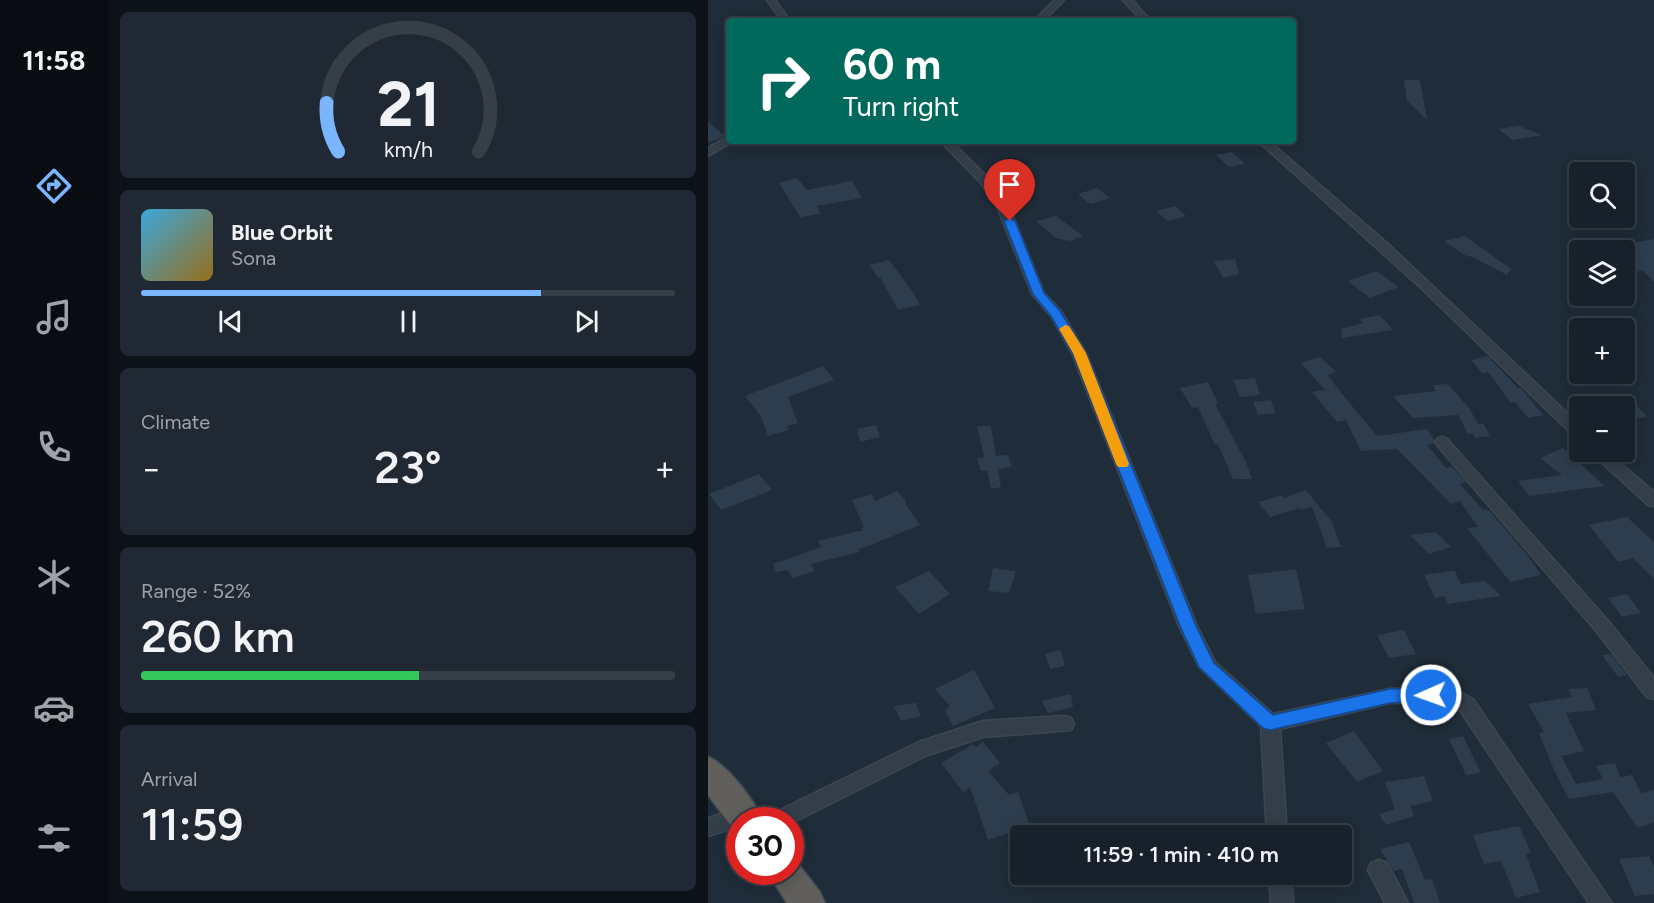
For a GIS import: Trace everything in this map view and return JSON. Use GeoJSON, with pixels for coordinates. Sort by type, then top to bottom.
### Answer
{"type":"FeatureCollection","features":[{"type":"Feature","properties":{"kind":"highway"},"geometry":{"type":"LineString","coordinates":[[708,770],[736,807]]}},
{"type":"Feature","properties":{"kind":"highway"},"geometry":{"type":"LineString","coordinates":[[794,885],[808,903]]}},
{"type":"Feature","properties":{"kind":"street"},"geometry":{"type":"LineString","coordinates":[[771,0],[784,18]]}},
{"type":"Feature","properties":{"kind":"street"},"geometry":{"type":"LineString","coordinates":[[1041,18],[1060,0]]}},
{"type":"Feature","properties":{"kind":"street"},"geometry":{"type":"LineString","coordinates":[[1127,0],[1144,18]]}},
{"type":"Feature","properties":{"kind":"street"},"geometry":{"type":"LineString","coordinates":[[708,153],[726,141]]}},
{"type":"Feature","properties":{"kind":"street"},"geometry":{"type":"LineString","coordinates":[[948,144],[985,181],[1004,207],[1038,294],[1056,314],[1079,353],[1188,626],[1208,667],[1270,723],[1276,825]]}},
{"type":"Feature","properties":{"kind":"street"},"geometry":{"type":"LineString","coordinates":[[1267,144],[1314,183],[1500,355],[1569,423]]}},
{"type":"Feature","properties":{"kind":"street"},"geometry":{"type":"LineString","coordinates":[[1442,442],[1603,627],[1654,692]]}},
{"type":"Feature","properties":{"kind":"street"},"geometry":{"type":"LineString","coordinates":[[1609,462],[1654,501]]}},
{"type":"Feature","properties":{"kind":"street"},"geometry":{"type":"LineString","coordinates":[[1270,723],[1390,696],[1451,694],[1466,704],[1601,903]]}},
{"type":"Feature","properties":{"kind":"street"},"geometry":{"type":"LineString","coordinates":[[804,808],[919,750],[983,729],[1064,724]]}},
{"type":"Feature","properties":{"kind":"street"},"geometry":{"type":"LineString","coordinates":[[708,827],[726,822]]}},
{"type":"Feature","properties":{"kind":"street"},"geometry":{"type":"LineString","coordinates":[[1379,870],[1397,903]]}},
{"type":"Feature","properties":{"kind":"street"},"geometry":{"type":"LineString","coordinates":[[1281,885],[1282,903]]}},
{"type":"Feature","properties":{"kind":"building"},"geometry":{"type":"Polygon","coordinates":[[[1404,80],[1420,80],[1427,120],[1407,101],[1404,80]]]}},
{"type":"Feature","properties":{"kind":"building"},"geometry":{"type":"Polygon","coordinates":[[[708,122],[725,136],[708,143],[708,122]]]}},
{"type":"Feature","properties":{"kind":"building"},"geometry":{"type":"Polygon","coordinates":[[[1519,126],[1542,135],[1513,140],[1498,129],[1519,126]]]}},
{"type":"Feature","properties":{"kind":"building"},"geometry":{"type":"Polygon","coordinates":[[[1232,152],[1245,164],[1229,167],[1216,155],[1232,152]]]}},
{"type":"Feature","properties":{"kind":"building"},"geometry":{"type":"Polygon","coordinates":[[[797,178],[807,190],[852,181],[862,198],[817,206],[821,214],[800,217],[779,183],[797,178]]]}},
{"type":"Feature","properties":{"kind":"building"},"geometry":{"type":"Polygon","coordinates":[[[1097,188],[1110,198],[1090,204],[1078,194],[1097,188]]]}},
{"type":"Feature","properties":{"kind":"building"},"geometry":{"type":"Polygon","coordinates":[[[1175,206],[1186,216],[1168,221],[1156,211],[1175,206]]]}},
{"type":"Feature","properties":{"kind":"building"},"geometry":{"type":"Polygon","coordinates":[[[1056,216],[1083,236],[1070,241],[1056,238],[1036,221],[1056,216]]]}},
{"type":"Feature","properties":{"kind":"building"},"geometry":{"type":"Polygon","coordinates":[[[1465,236],[1511,269],[1507,275],[1468,257],[1444,241],[1465,236]]]}},
{"type":"Feature","properties":{"kind":"building"},"geometry":{"type":"Polygon","coordinates":[[[1654,239],[1654,282],[1642,270],[1635,273],[1635,243],[1654,239]]]}},
{"type":"Feature","properties":{"kind":"building"},"geometry":{"type":"Polygon","coordinates":[[[1235,259],[1239,274],[1223,278],[1214,261],[1235,259]]]}},
{"type":"Feature","properties":{"kind":"building"},"geometry":{"type":"Polygon","coordinates":[[[889,260],[920,305],[898,310],[880,277],[878,278],[869,265],[889,260]]]}},
{"type":"Feature","properties":{"kind":"building"},"geometry":{"type":"Polygon","coordinates":[[[1376,271],[1399,287],[1370,298],[1348,281],[1376,271]]]}},
{"type":"Feature","properties":{"kind":"building"},"geometry":{"type":"Polygon","coordinates":[[[1380,315],[1393,330],[1342,338],[1341,329],[1363,323],[1359,319],[1380,315]]]}},
{"type":"Feature","properties":{"kind":"building"},"geometry":{"type":"Polygon","coordinates":[[[1488,356],[1518,388],[1521,388],[1543,415],[1528,418],[1515,402],[1511,403],[1488,372],[1483,374],[1471,360],[1488,356]]]}},
{"type":"Feature","properties":{"kind":"building"},"geometry":{"type":"Polygon","coordinates":[[[1320,357],[1336,372],[1328,375],[1377,436],[1427,429],[1434,440],[1433,444],[1427,445],[1446,468],[1452,467],[1466,482],[1460,484],[1483,510],[1489,510],[1541,575],[1510,582],[1467,528],[1478,527],[1460,501],[1451,504],[1397,449],[1361,451],[1346,420],[1337,422],[1312,392],[1325,390],[1301,363],[1320,357]]]}},
{"type":"Feature","properties":{"kind":"building"},"geometry":{"type":"Polygon","coordinates":[[[823,366],[834,380],[788,397],[798,423],[787,426],[789,430],[768,436],[760,415],[745,396],[823,366]]]}},
{"type":"Feature","properties":{"kind":"building"},"geometry":{"type":"Polygon","coordinates":[[[1255,378],[1260,395],[1240,397],[1233,380],[1255,378]]]}},
{"type":"Feature","properties":{"kind":"building"},"geometry":{"type":"Polygon","coordinates":[[[1208,382],[1218,403],[1215,404],[1246,462],[1252,479],[1233,479],[1218,444],[1215,445],[1198,407],[1192,408],[1180,388],[1208,382]]]}},
{"type":"Feature","properties":{"kind":"building"},"geometry":{"type":"Polygon","coordinates":[[[1448,384],[1469,408],[1478,424],[1484,424],[1490,436],[1475,438],[1472,433],[1468,434],[1458,415],[1413,418],[1393,396],[1436,391],[1433,385],[1448,384]]]}},
{"type":"Feature","properties":{"kind":"building"},"geometry":{"type":"Polygon","coordinates":[[[1271,400],[1275,413],[1258,415],[1253,402],[1271,400]]]}},
{"type":"Feature","properties":{"kind":"building"},"geometry":{"type":"Polygon","coordinates":[[[1635,403],[1647,417],[1635,419],[1635,403]]]}},
{"type":"Feature","properties":{"kind":"building"},"geometry":{"type":"Polygon","coordinates":[[[876,425],[880,437],[860,442],[857,429],[876,425]]]}},
{"type":"Feature","properties":{"kind":"building"},"geometry":{"type":"Polygon","coordinates":[[[977,426],[991,426],[996,456],[1008,455],[1012,467],[998,469],[1001,487],[991,489],[987,470],[981,471],[977,458],[984,457],[977,426]]]}},
{"type":"Feature","properties":{"kind":"building"},"geometry":{"type":"Polygon","coordinates":[[[1563,448],[1569,453],[1569,462],[1578,462],[1605,486],[1529,496],[1518,481],[1562,475],[1540,458],[1563,448]]]}},
{"type":"Feature","properties":{"kind":"building"},"geometry":{"type":"Polygon","coordinates":[[[759,474],[772,490],[721,510],[709,494],[759,474]]]}},
{"type":"Feature","properties":{"kind":"building"},"geometry":{"type":"Polygon","coordinates":[[[1306,490],[1332,522],[1341,547],[1327,548],[1312,507],[1301,510],[1300,508],[1270,517],[1258,502],[1283,495],[1284,498],[1306,490]]]}},
{"type":"Feature","properties":{"kind":"building"},"geometry":{"type":"Polygon","coordinates":[[[897,491],[907,502],[905,503],[920,525],[858,550],[860,552],[811,564],[815,571],[793,578],[787,570],[776,572],[773,564],[821,547],[818,541],[863,530],[861,528],[864,527],[852,500],[872,494],[875,501],[897,491]]]}},
{"type":"Feature","properties":{"kind":"building"},"geometry":{"type":"Polygon","coordinates":[[[1627,517],[1654,542],[1654,579],[1633,558],[1618,562],[1589,525],[1627,517]]]}},
{"type":"Feature","properties":{"kind":"building"},"geometry":{"type":"Polygon","coordinates":[[[1436,532],[1451,547],[1429,554],[1410,535],[1436,532]]]}},
{"type":"Feature","properties":{"kind":"building"},"geometry":{"type":"Polygon","coordinates":[[[993,568],[1016,571],[1009,593],[988,591],[993,568]]]}},
{"type":"Feature","properties":{"kind":"building"},"geometry":{"type":"Polygon","coordinates":[[[1296,569],[1305,609],[1256,614],[1248,575],[1296,569]]]}},
{"type":"Feature","properties":{"kind":"building"},"geometry":{"type":"Polygon","coordinates":[[[929,571],[950,594],[919,614],[895,587],[929,571]]]}},
{"type":"Feature","properties":{"kind":"building"},"geometry":{"type":"Polygon","coordinates":[[[1455,571],[1461,584],[1485,581],[1501,596],[1448,604],[1444,596],[1435,598],[1424,575],[1455,571]]]}},
{"type":"Feature","properties":{"kind":"building"},"geometry":{"type":"Polygon","coordinates":[[[1627,594],[1641,613],[1622,617],[1608,598],[1627,594]]]}},
{"type":"Feature","properties":{"kind":"building"},"geometry":{"type":"Polygon","coordinates":[[[1404,630],[1416,654],[1389,658],[1377,635],[1404,630]]]}},
{"type":"Feature","properties":{"kind":"building"},"geometry":{"type":"Polygon","coordinates":[[[1061,650],[1065,666],[1050,669],[1045,654],[1061,650]]]}},
{"type":"Feature","properties":{"kind":"building"},"geometry":{"type":"Polygon","coordinates":[[[1611,654],[1627,675],[1618,677],[1602,655],[1611,654]]]}},
{"type":"Feature","properties":{"kind":"building"},"geometry":{"type":"Polygon","coordinates":[[[974,670],[995,708],[953,726],[945,711],[950,706],[935,689],[974,670]]]}},
{"type":"Feature","properties":{"kind":"building"},"geometry":{"type":"Polygon","coordinates":[[[1587,688],[1596,710],[1566,713],[1584,751],[1561,756],[1576,784],[1603,779],[1596,766],[1615,763],[1620,777],[1632,775],[1641,793],[1654,790],[1654,822],[1638,828],[1613,792],[1569,799],[1554,770],[1539,733],[1544,732],[1528,704],[1572,697],[1568,689],[1587,688]]]}},
{"type":"Feature","properties":{"kind":"building"},"geometry":{"type":"Polygon","coordinates":[[[1071,694],[1073,707],[1048,713],[1042,701],[1071,694]]]}},
{"type":"Feature","properties":{"kind":"building"},"geometry":{"type":"Polygon","coordinates":[[[916,703],[921,716],[901,721],[894,706],[916,703]]]}},
{"type":"Feature","properties":{"kind":"building"},"geometry":{"type":"Polygon","coordinates":[[[1354,731],[1383,771],[1357,782],[1326,743],[1354,731]]]}},
{"type":"Feature","properties":{"kind":"building"},"geometry":{"type":"Polygon","coordinates":[[[1463,736],[1481,773],[1466,775],[1449,739],[1463,736]]]}},
{"type":"Feature","properties":{"kind":"building"},"geometry":{"type":"Polygon","coordinates":[[[983,742],[1000,763],[988,771],[1009,795],[1018,792],[1030,825],[1010,825],[1010,833],[988,840],[970,787],[963,792],[941,763],[973,744],[976,747],[983,742]]]}},
{"type":"Feature","properties":{"kind":"building"},"geometry":{"type":"Polygon","coordinates":[[[1424,776],[1433,801],[1410,806],[1414,816],[1386,825],[1379,814],[1395,809],[1385,782],[1424,776]]]}},
{"type":"Feature","properties":{"kind":"building"},"geometry":{"type":"Polygon","coordinates":[[[1519,826],[1531,852],[1526,854],[1540,892],[1516,898],[1501,861],[1484,864],[1473,835],[1519,826]]]}},
{"type":"Feature","properties":{"kind":"building"},"geometry":{"type":"Polygon","coordinates":[[[1409,842],[1425,880],[1432,879],[1440,903],[1414,903],[1402,869],[1394,871],[1380,849],[1409,842]]]}},
{"type":"Feature","properties":{"kind":"building"},"geometry":{"type":"Polygon","coordinates":[[[1649,856],[1654,867],[1654,894],[1635,896],[1619,859],[1649,856]]]}},
{"type":"Feature","properties":{"kind":"slow traffic"},"geometry":{"type":"LineString","coordinates":[[1065,329],[1079,353],[1123,464]]}},
{"type":"Feature","properties":{"kind":"route"},"geometry":{"type":"LineString","coordinates":[[1010,221],[1038,294],[1056,314],[1079,353],[1188,626],[1208,667],[1270,723],[1390,696],[1431,695]]}}]}
